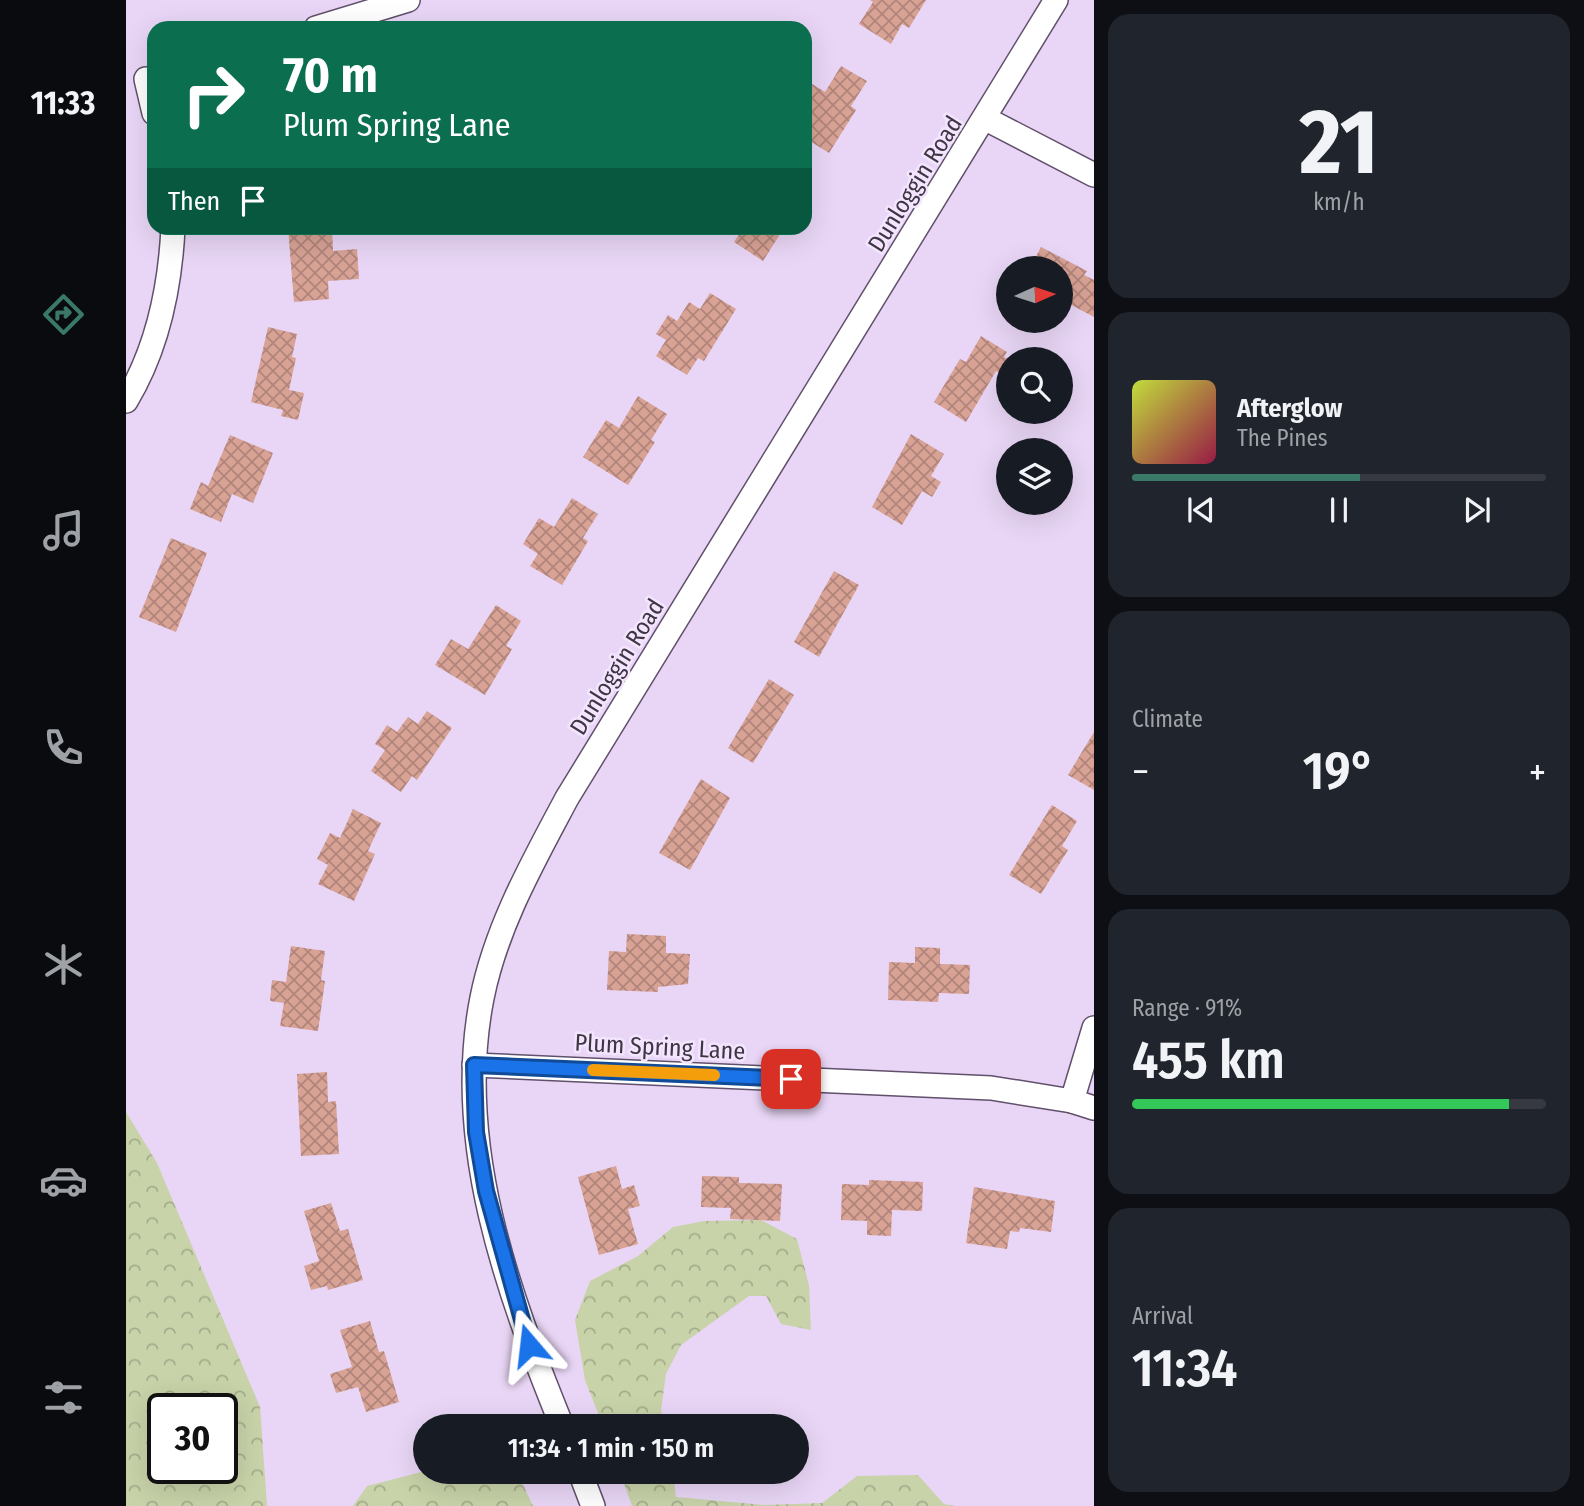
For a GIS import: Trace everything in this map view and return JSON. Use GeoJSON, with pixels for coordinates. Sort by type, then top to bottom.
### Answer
{"type":"FeatureCollection","features":[{"type":"Feature","properties":{"kind":"street"},"geometry":{"type":"LineString","coordinates":[[339,21],[408,0]]}},
{"type":"Feature","properties":{"kind":"street","name":"Dunloggin Road"},"geometry":{"type":"LineString","coordinates":[[557,1414],[529,1345],[499,1248],[476,1132],[474,1065],[482,998],[496,947],[520,886],[567,798],[986,119],[1056,0]]}},
{"type":"Feature","properties":{"kind":"street"},"geometry":{"type":"LineString","coordinates":[[986,119],[1094,174]]}},
{"type":"Feature","properties":{"kind":"street"},"geometry":{"type":"LineString","coordinates":[[126,401],[149,355],[164,310],[172,235]]}},
{"type":"Feature","properties":{"kind":"street"},"geometry":{"type":"LineString","coordinates":[[1072,1101],[1094,1027]]}},
{"type":"Feature","properties":{"kind":"street","name":"Plum Spring Lane"},"geometry":{"type":"LineString","coordinates":[[474,1065],[990,1088],[1072,1101],[1094,1108]]}},
{"type":"Feature","properties":{"kind":"street"},"geometry":{"type":"LineString","coordinates":[[585,1484],[593,1506]]}},
{"type":"Feature","properties":{"kind":"green space"},"geometry":{"type":"Polygon","coordinates":[[[126,1112],[157,1163],[260,1407],[267,1506],[126,1506],[126,1112]]]}},
{"type":"Feature","properties":{"kind":"green space"},"geometry":{"type":"Polygon","coordinates":[[[761,1220],[797,1239],[809,1285],[811,1330],[781,1324],[766,1296],[749,1296],[681,1345],[666,1374],[662,1414],[598,1414],[585,1380],[575,1320],[590,1281],[638,1256],[673,1227],[704,1221],[761,1220]]]}},
{"type":"Feature","properties":{"kind":"green space"},"geometry":{"type":"Polygon","coordinates":[[[413,1474],[413,1484],[523,1484],[533,1506],[353,1506],[367,1486],[413,1474]]]}},
{"type":"Feature","properties":{"kind":"green space"},"geometry":{"type":"Polygon","coordinates":[[[918,1475],[944,1504],[955,1506],[632,1506],[624,1484],[674,1484],[676,1497],[765,1505],[822,1503],[857,1476],[918,1475]]]}},
{"type":"Feature","properties":{"kind":"building"},"geometry":{"type":"Polygon","coordinates":[[[870,0],[926,0],[909,28],[902,24],[891,44],[859,24],[873,2],[870,0]]]}},
{"type":"Feature","properties":{"kind":"building"},"geometry":{"type":"Polygon","coordinates":[[[841,66],[867,81],[851,106],[856,110],[829,153],[812,142],[812,84],[825,92],[841,66]]]}},
{"type":"Feature","properties":{"kind":"building"},"geometry":{"type":"Polygon","coordinates":[[[289,235],[332,235],[333,251],[357,249],[359,279],[328,281],[329,299],[294,302],[289,235]]]}},
{"type":"Feature","properties":{"kind":"building"},"geometry":{"type":"Polygon","coordinates":[[[738,235],[780,235],[763,261],[734,242],[738,235]]]}},
{"type":"Feature","properties":{"kind":"building"},"geometry":{"type":"Polygon","coordinates":[[[1041,247],[1058,256],[1036,256],[1041,247]]]}},
{"type":"Feature","properties":{"kind":"building"},"geometry":{"type":"Polygon","coordinates":[[[1073,264],[1087,271],[1084,275],[1094,280],[1094,317],[1073,306],[1073,264]]]}},
{"type":"Feature","properties":{"kind":"building"},"geometry":{"type":"Polygon","coordinates":[[[710,293],[736,309],[704,361],[698,358],[687,375],[656,356],[666,340],[656,334],[668,315],[677,321],[689,302],[700,309],[710,293]]]}},
{"type":"Feature","properties":{"kind":"building"},"geometry":{"type":"Polygon","coordinates":[[[268,327],[297,334],[292,357],[296,358],[289,390],[304,393],[298,420],[281,416],[283,410],[251,402],[268,327]]]}},
{"type":"Feature","properties":{"kind":"building"},"geometry":{"type":"Polygon","coordinates":[[[981,336],[999,347],[996,347],[996,371],[966,422],[934,402],[960,359],[966,362],[981,336]]]}},
{"type":"Feature","properties":{"kind":"building"},"geometry":{"type":"Polygon","coordinates":[[[638,396],[667,414],[651,440],[655,442],[628,485],[583,457],[606,420],[619,428],[638,396]]]}},
{"type":"Feature","properties":{"kind":"building"},"geometry":{"type":"Polygon","coordinates":[[[911,434],[944,454],[931,476],[941,482],[932,497],[922,491],[902,525],[872,507],[911,434]]]}},
{"type":"Feature","properties":{"kind":"building"},"geometry":{"type":"Polygon","coordinates":[[[230,435],[273,453],[253,503],[232,494],[221,522],[190,509],[201,482],[208,486],[230,435]]]}},
{"type":"Feature","properties":{"kind":"building"},"geometry":{"type":"Polygon","coordinates":[[[572,498],[598,514],[583,538],[588,541],[562,585],[530,566],[538,554],[523,544],[539,518],[554,527],[572,498]]]}},
{"type":"Feature","properties":{"kind":"building"},"geometry":{"type":"Polygon","coordinates":[[[171,538],[207,553],[176,632],[139,617],[171,538]]]}},
{"type":"Feature","properties":{"kind":"building"},"geometry":{"type":"Polygon","coordinates":[[[834,571],[859,585],[819,657],[794,642],[834,571]]]}},
{"type":"Feature","properties":{"kind":"building"},"geometry":{"type":"Polygon","coordinates":[[[496,605],[521,621],[506,646],[512,649],[485,695],[435,665],[451,639],[468,649],[496,605]]]}},
{"type":"Feature","properties":{"kind":"building"},"geometry":{"type":"Polygon","coordinates":[[[769,679],[794,695],[753,763],[728,748],[769,679]]]}},
{"type":"Feature","properties":{"kind":"building"},"geometry":{"type":"Polygon","coordinates":[[[427,711],[452,728],[417,780],[412,776],[401,792],[371,771],[385,750],[375,744],[387,725],[397,732],[408,717],[418,724],[427,711]]]}},
{"type":"Feature","properties":{"kind":"building"},"geometry":{"type":"Polygon","coordinates":[[[1094,732],[1094,790],[1068,775],[1094,732]]]}},
{"type":"Feature","properties":{"kind":"building"},"geometry":{"type":"Polygon","coordinates":[[[701,779],[730,798],[690,870],[659,853],[701,779]]]}},
{"type":"Feature","properties":{"kind":"building"},"geometry":{"type":"Polygon","coordinates":[[[1052,805],[1077,821],[1062,846],[1068,850],[1041,894],[1009,875],[1052,805]]]}},
{"type":"Feature","properties":{"kind":"building"},"geometry":{"type":"Polygon","coordinates":[[[353,809],[381,823],[368,851],[375,854],[354,901],[318,884],[328,865],[317,859],[330,833],[340,838],[353,809]]]}},
{"type":"Feature","properties":{"kind":"building"},"geometry":{"type":"Polygon","coordinates":[[[627,934],[666,936],[666,953],[690,954],[688,984],[658,987],[658,992],[607,990],[609,951],[626,952],[627,934]]]}},
{"type":"Feature","properties":{"kind":"building"},"geometry":{"type":"Polygon","coordinates":[[[291,946],[325,951],[321,980],[325,981],[318,1031],[280,1026],[284,1003],[270,1001],[272,980],[286,982],[291,946]]]}},
{"type":"Feature","properties":{"kind":"building"},"geometry":{"type":"Polygon","coordinates":[[[915,947],[940,948],[940,964],[970,965],[969,994],[939,993],[938,1002],[888,1000],[889,962],[915,963],[915,947]]]}},
{"type":"Feature","properties":{"kind":"building"},"geometry":{"type":"Polygon","coordinates":[[[327,1072],[328,1102],[336,1101],[339,1154],[301,1156],[297,1074],[327,1072]]]}},
{"type":"Feature","properties":{"kind":"building"},"geometry":{"type":"Polygon","coordinates":[[[616,1166],[622,1189],[634,1185],[640,1206],[628,1209],[638,1244],[599,1255],[578,1177],[616,1166]]]}},
{"type":"Feature","properties":{"kind":"building"},"geometry":{"type":"Polygon","coordinates":[[[702,1176],[739,1177],[739,1183],[782,1184],[780,1221],[730,1219],[731,1208],[701,1207],[702,1176]]]}},
{"type":"Feature","properties":{"kind":"building"},"geometry":{"type":"Polygon","coordinates":[[[869,1180],[923,1182],[922,1211],[892,1210],[891,1236],[867,1235],[867,1221],[841,1220],[842,1184],[869,1185],[869,1180]]]}},
{"type":"Feature","properties":{"kind":"building"},"geometry":{"type":"Polygon","coordinates":[[[974,1187],[1055,1201],[1051,1232],[1020,1228],[1019,1232],[1010,1231],[1007,1249],[966,1243],[974,1187]]]}},
{"type":"Feature","properties":{"kind":"building"},"geometry":{"type":"Polygon","coordinates":[[[331,1203],[340,1231],[348,1229],[363,1280],[328,1290],[327,1286],[311,1290],[304,1266],[319,1261],[304,1211],[331,1203]]]}},
{"type":"Feature","properties":{"kind":"building"},"geometry":{"type":"Polygon","coordinates":[[[370,1321],[379,1352],[384,1351],[399,1402],[366,1412],[358,1387],[336,1393],[330,1374],[352,1367],[340,1330],[370,1321]]]}},
{"type":"Feature","properties":{"kind":"slow traffic"},"geometry":{"type":"LineString","coordinates":[[593,1070],[714,1075]]}},
{"type":"Feature","properties":{"kind":"route"},"geometry":{"type":"LineString","coordinates":[[529,1345],[499,1248],[486,1191],[476,1132],[474,1065],[791,1079]]}}]}
